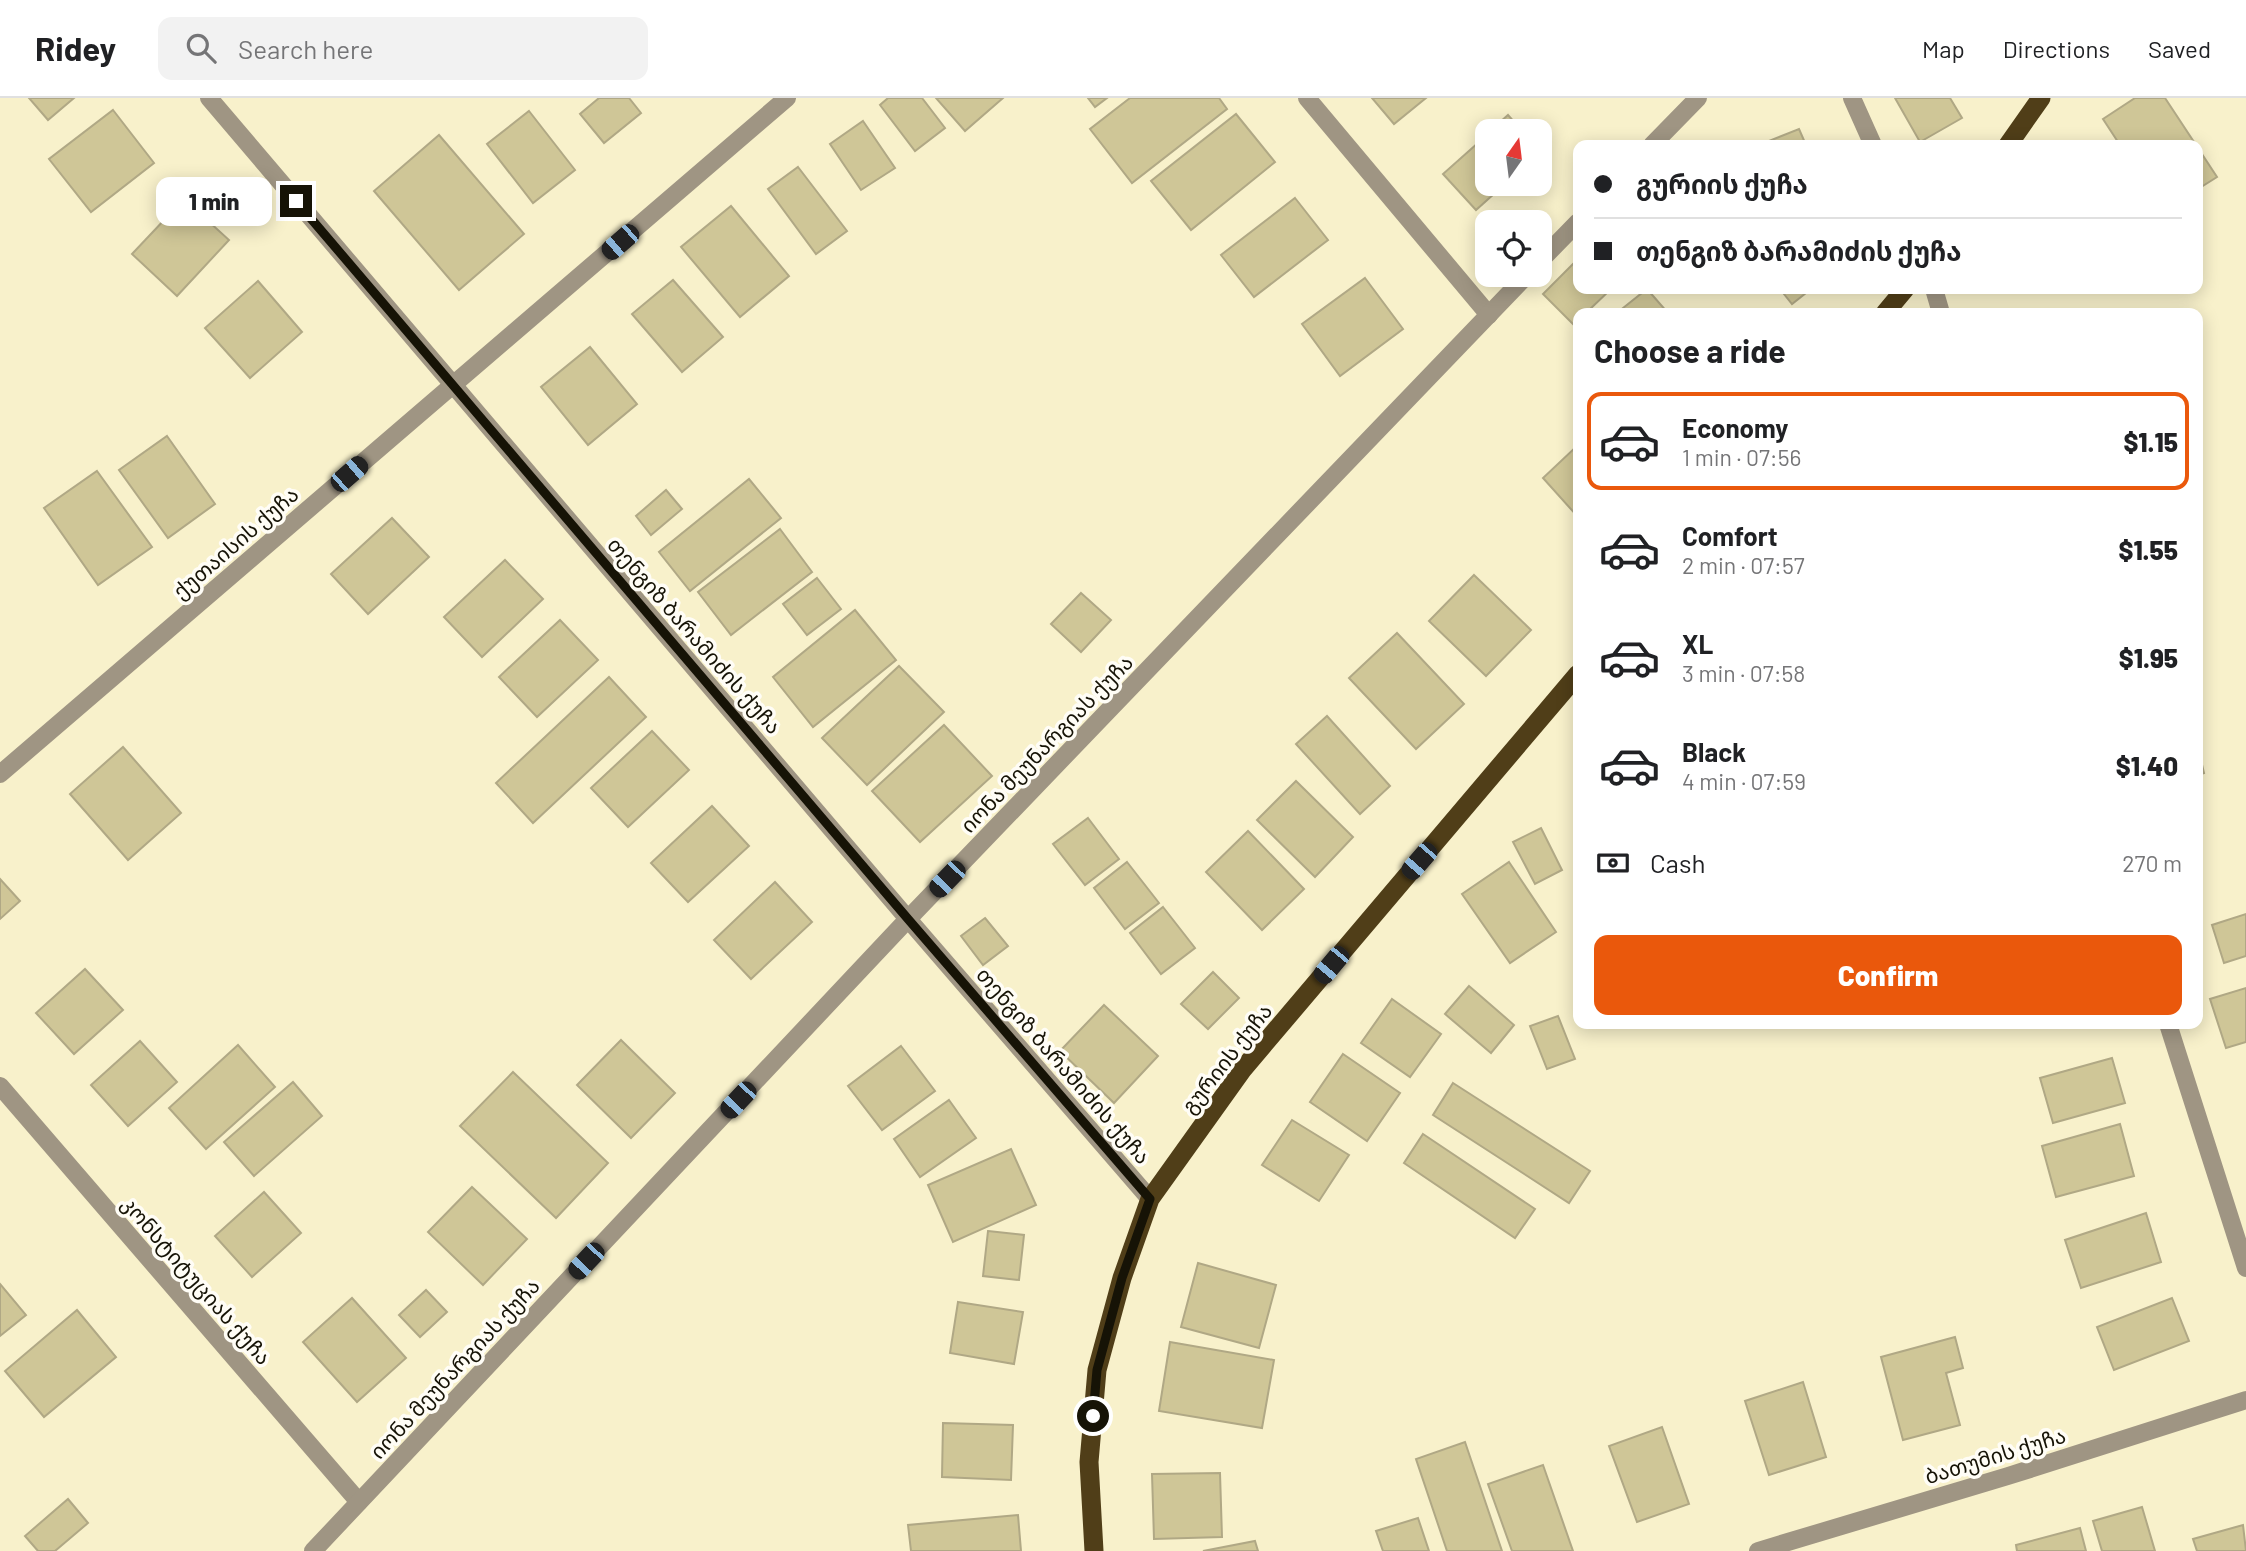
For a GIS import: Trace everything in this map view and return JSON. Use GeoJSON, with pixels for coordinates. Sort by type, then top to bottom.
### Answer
{"type":"FeatureCollection","features":[{"type":"Feature","properties":{"kind":"highway"},"geometry":{"type":"LineString","coordinates":[[2012,140],[2041,98]]}},
{"type":"Feature","properties":{"kind":"highway"},"geometry":{"type":"LineString","coordinates":[[1889,308],[1901,294]]}},
{"type":"Feature","properties":{"kind":"highway","name":"გურიის ქუჩა"},"geometry":{"type":"LineString","coordinates":[[1094,1551],[1089,1462],[1097,1370],[1122,1278],[1150,1199],[1242,1069],[1573,680]]}},
{"type":"Feature","properties":{"kind":"street","name":"თენგიზ ბარამიძის ქუჩა"},"geometry":{"type":"LineString","coordinates":[[209,98],[1150,1199]]}},
{"type":"Feature","properties":{"kind":"street","name":"ქუთაისის ქუჩა"},"geometry":{"type":"LineString","coordinates":[[0,774],[787,98]]}},
{"type":"Feature","properties":{"kind":"street"},"geometry":{"type":"LineString","coordinates":[[1307,98],[1489,314]]}},
{"type":"Feature","properties":{"kind":"street"},"geometry":{"type":"LineString","coordinates":[[1658,140],[1698,98]]}},
{"type":"Feature","properties":{"kind":"street"},"geometry":{"type":"LineString","coordinates":[[1852,98],[1871,140]]}},
{"type":"Feature","properties":{"kind":"street"},"geometry":{"type":"LineString","coordinates":[[1552,249],[1573,227]]}},
{"type":"Feature","properties":{"kind":"street","name":"იონა მეუნარგიას ქუჩა"},"geometry":{"type":"LineString","coordinates":[[313,1551],[908,919],[1515,287]]}},
{"type":"Feature","properties":{"kind":"street"},"geometry":{"type":"LineString","coordinates":[[2170,1029],[2246,1268]]}},
{"type":"Feature","properties":{"kind":"street","name":"კონსტიტუციას ქუჩა"},"geometry":{"type":"LineString","coordinates":[[0,1086],[359,1502]]}},
{"type":"Feature","properties":{"kind":"street","name":"ბათუმის ქუჩა"},"geometry":{"type":"LineString","coordinates":[[1758,1551],[2021,1472],[2246,1400]]}},
{"type":"Feature","properties":{"kind":"building"},"geometry":{"type":"Polygon","coordinates":[[[29,98],[74,98],[48,120],[29,98]]]}},
{"type":"Feature","properties":{"kind":"building"},"geometry":{"type":"Polygon","coordinates":[[[599,98],[629,98],[641,113],[604,143],[580,114],[599,98]]]}},
{"type":"Feature","properties":{"kind":"building"},"geometry":{"type":"Polygon","coordinates":[[[888,98],[922,98],[945,128],[915,151],[880,105],[888,98]]]}},
{"type":"Feature","properties":{"kind":"building"},"geometry":{"type":"Polygon","coordinates":[[[936,98],[1003,98],[965,131],[936,98]]]}},
{"type":"Feature","properties":{"kind":"building"},"geometry":{"type":"Polygon","coordinates":[[[1088,98],[1107,98],[1095,107],[1088,98]]]}},
{"type":"Feature","properties":{"kind":"building"},"geometry":{"type":"Polygon","coordinates":[[[1130,98],[1219,98],[1227,109],[1132,183],[1090,129],[1130,98]]]}},
{"type":"Feature","properties":{"kind":"building"},"geometry":{"type":"Polygon","coordinates":[[[1372,98],[1426,98],[1394,124],[1372,98]]]}},
{"type":"Feature","properties":{"kind":"building"},"geometry":{"type":"Polygon","coordinates":[[[1895,98],[1950,98],[1962,118],[1924,140],[1919,140],[1895,98]]]}},
{"type":"Feature","properties":{"kind":"building"},"geometry":{"type":"Polygon","coordinates":[[[2135,98],[2165,98],[2193,140],[2117,140],[2103,119],[2135,98]]]}},
{"type":"Feature","properties":{"kind":"building"},"geometry":{"type":"Polygon","coordinates":[[[113,110],[154,163],[91,212],[49,159],[113,110]]]}},
{"type":"Feature","properties":{"kind":"building"},"geometry":{"type":"Polygon","coordinates":[[[529,111],[575,170],[533,203],[487,144],[529,111]]]}},
{"type":"Feature","properties":{"kind":"building"},"geometry":{"type":"Polygon","coordinates":[[[1236,114],[1275,162],[1191,230],[1151,181],[1236,114]]]}},
{"type":"Feature","properties":{"kind":"building"},"geometry":{"type":"Polygon","coordinates":[[[863,121],[895,168],[861,190],[830,144],[863,121]]]}},
{"type":"Feature","properties":{"kind":"building"},"geometry":{"type":"Polygon","coordinates":[[[1799,129],[1804,140],[1772,140],[1799,129]]]}},
{"type":"Feature","properties":{"kind":"building"},"geometry":{"type":"Polygon","coordinates":[[[439,135],[524,234],[459,290],[374,191],[439,135]]]}},
{"type":"Feature","properties":{"kind":"building"},"geometry":{"type":"Polygon","coordinates":[[[1475,146],[1475,196],[1492,196],[1476,210],[1443,174],[1475,146]]]}},
{"type":"Feature","properties":{"kind":"building"},"geometry":{"type":"Polygon","coordinates":[[[2203,156],[2217,177],[2203,186],[2203,156]]]}},
{"type":"Feature","properties":{"kind":"building"},"geometry":{"type":"Polygon","coordinates":[[[798,167],[847,231],[816,254],[768,189],[798,167]]]}},
{"type":"Feature","properties":{"kind":"building"},"geometry":{"type":"Polygon","coordinates":[[[1295,198],[1328,240],[1254,297],[1221,255],[1295,198]]]}},
{"type":"Feature","properties":{"kind":"building"},"geometry":{"type":"Polygon","coordinates":[[[184,199],[229,240],[177,296],[132,254],[184,199]]]}},
{"type":"Feature","properties":{"kind":"building"},"geometry":{"type":"Polygon","coordinates":[[[731,206],[789,276],[740,317],[681,247],[731,206]]]}},
{"type":"Feature","properties":{"kind":"building"},"geometry":{"type":"Polygon","coordinates":[[[1573,264],[1573,294],[1606,294],[1591,308],[1573,308],[1573,324],[1543,294],[1573,264]]]}},
{"type":"Feature","properties":{"kind":"building"},"geometry":{"type":"Polygon","coordinates":[[[1365,278],[1403,329],[1340,376],[1302,324],[1365,278]]]}},
{"type":"Feature","properties":{"kind":"building"},"geometry":{"type":"Polygon","coordinates":[[[673,280],[723,337],[682,372],[632,314],[673,280]]]}},
{"type":"Feature","properties":{"kind":"building"},"geometry":{"type":"Polygon","coordinates":[[[258,281],[302,332],[250,378],[205,328],[258,281]]]}},
{"type":"Feature","properties":{"kind":"building"},"geometry":{"type":"Polygon","coordinates":[[[1641,294],[1651,294],[1664,308],[1623,308],[1641,294]]]}},
{"type":"Feature","properties":{"kind":"building"},"geometry":{"type":"Polygon","coordinates":[[[1784,294],[1805,294],[1792,304],[1784,294]]]}},
{"type":"Feature","properties":{"kind":"building"},"geometry":{"type":"Polygon","coordinates":[[[590,347],[637,404],[588,445],[541,387],[590,347]]]}},
{"type":"Feature","properties":{"kind":"building"},"geometry":{"type":"Polygon","coordinates":[[[167,436],[215,504],[168,538],[119,470],[167,436]]]}},
{"type":"Feature","properties":{"kind":"building"},"geometry":{"type":"Polygon","coordinates":[[[1573,450],[1573,511],[1543,478],[1573,450]]]}},
{"type":"Feature","properties":{"kind":"building"},"geometry":{"type":"Polygon","coordinates":[[[97,471],[152,547],[98,585],[44,508],[97,471]]]}},
{"type":"Feature","properties":{"kind":"building"},"geometry":{"type":"Polygon","coordinates":[[[749,479],[781,518],[690,591],[659,552],[749,479]]]}},
{"type":"Feature","properties":{"kind":"building"},"geometry":{"type":"Polygon","coordinates":[[[666,490],[682,509],[651,535],[636,516],[666,490]]]}},
{"type":"Feature","properties":{"kind":"building"},"geometry":{"type":"Polygon","coordinates":[[[392,518],[429,557],[368,614],[331,574],[392,518]]]}},
{"type":"Feature","properties":{"kind":"building"},"geometry":{"type":"Polygon","coordinates":[[[780,529],[812,572],[731,635],[698,592],[780,529]]]}},
{"type":"Feature","properties":{"kind":"building"},"geometry":{"type":"Polygon","coordinates":[[[505,560],[543,599],[482,657],[444,617],[505,560]]]}},
{"type":"Feature","properties":{"kind":"building"},"geometry":{"type":"Polygon","coordinates":[[[1474,575],[1531,630],[1486,676],[1429,621],[1474,575]]]}},
{"type":"Feature","properties":{"kind":"building"},"geometry":{"type":"Polygon","coordinates":[[[817,578],[841,609],[807,635],[783,604],[817,578]]]}},
{"type":"Feature","properties":{"kind":"building"},"geometry":{"type":"Polygon","coordinates":[[[1081,593],[1111,620],[1081,652],[1051,624],[1081,593]]]}},
{"type":"Feature","properties":{"kind":"building"},"geometry":{"type":"Polygon","coordinates":[[[855,610],[896,660],[813,727],[773,677],[855,610]]]}},
{"type":"Feature","properties":{"kind":"building"},"geometry":{"type":"Polygon","coordinates":[[[560,620],[598,660],[537,717],[499,677],[560,620]]]}},
{"type":"Feature","properties":{"kind":"building"},"geometry":{"type":"Polygon","coordinates":[[[1397,633],[1464,704],[1416,749],[1349,678],[1397,633]]]}},
{"type":"Feature","properties":{"kind":"building"},"geometry":{"type":"Polygon","coordinates":[[[899,666],[944,712],[867,785],[822,738],[899,666]]]}},
{"type":"Feature","properties":{"kind":"building"},"geometry":{"type":"Polygon","coordinates":[[[609,677],[646,717],[533,823],[496,783],[609,677]]]}},
{"type":"Feature","properties":{"kind":"building"},"geometry":{"type":"Polygon","coordinates":[[[1327,716],[1390,786],[1360,814],[1296,744],[1327,716]]]}},
{"type":"Feature","properties":{"kind":"building"},"geometry":{"type":"Polygon","coordinates":[[[944,725],[992,776],[920,842],[872,791],[944,725]]]}},
{"type":"Feature","properties":{"kind":"building"},"geometry":{"type":"Polygon","coordinates":[[[652,731],[689,770],[628,827],[591,788],[652,731]]]}},
{"type":"Feature","properties":{"kind":"building"},"geometry":{"type":"Polygon","coordinates":[[[123,747],[181,813],[128,860],[70,794],[123,747]]]}},
{"type":"Feature","properties":{"kind":"building"},"geometry":{"type":"Polygon","coordinates":[[[1296,781],[1353,837],[1315,877],[1257,820],[1296,781]]]}},
{"type":"Feature","properties":{"kind":"building"},"geometry":{"type":"Polygon","coordinates":[[[712,806],[749,846],[688,902],[651,863],[712,806]]]}},
{"type":"Feature","properties":{"kind":"building"},"geometry":{"type":"Polygon","coordinates":[[[1088,818],[1119,859],[1085,885],[1053,844],[1088,818]]]}},
{"type":"Feature","properties":{"kind":"building"},"geometry":{"type":"Polygon","coordinates":[[[1541,828],[1562,870],[1535,884],[1513,842],[1541,828]]]}},
{"type":"Feature","properties":{"kind":"building"},"geometry":{"type":"Polygon","coordinates":[[[1248,831],[1304,889],[1262,930],[1206,872],[1248,831]]]}},
{"type":"Feature","properties":{"kind":"building"},"geometry":{"type":"Polygon","coordinates":[[[1127,862],[1159,903],[1125,929],[1094,888],[1127,862]]]}},
{"type":"Feature","properties":{"kind":"building"},"geometry":{"type":"Polygon","coordinates":[[[1509,862],[1556,932],[1510,963],[1462,894],[1509,862]]]}},
{"type":"Feature","properties":{"kind":"building"},"geometry":{"type":"Polygon","coordinates":[[[0,879],[20,901],[0,919],[0,879]]]}},
{"type":"Feature","properties":{"kind":"building"},"geometry":{"type":"Polygon","coordinates":[[[775,882],[812,922],[751,979],[714,940],[775,882]]]}},
{"type":"Feature","properties":{"kind":"building"},"geometry":{"type":"Polygon","coordinates":[[[1163,907],[1195,948],[1161,974],[1130,933],[1163,907]]]}},
{"type":"Feature","properties":{"kind":"building"},"geometry":{"type":"Polygon","coordinates":[[[2246,914],[2246,956],[2224,963],[2212,925],[2246,914]]]}},
{"type":"Feature","properties":{"kind":"building"},"geometry":{"type":"Polygon","coordinates":[[[985,918],[1008,946],[983,965],[961,936],[985,918]]]}},
{"type":"Feature","properties":{"kind":"building"},"geometry":{"type":"Polygon","coordinates":[[[85,969],[123,1010],[74,1054],[36,1013],[85,969]]]}},
{"type":"Feature","properties":{"kind":"building"},"geometry":{"type":"Polygon","coordinates":[[[1213,972],[1239,998],[1208,1029],[1181,1004],[1213,972]]]}},
{"type":"Feature","properties":{"kind":"building"},"geometry":{"type":"Polygon","coordinates":[[[1469,986],[1514,1025],[1491,1053],[1445,1014],[1469,986]]]}},
{"type":"Feature","properties":{"kind":"building"},"geometry":{"type":"Polygon","coordinates":[[[2246,988],[2246,1042],[2226,1048],[2210,999],[2246,988]]]}},
{"type":"Feature","properties":{"kind":"building"},"geometry":{"type":"Polygon","coordinates":[[[1392,999],[1441,1034],[1410,1077],[1361,1043],[1392,999]]]}},
{"type":"Feature","properties":{"kind":"building"},"geometry":{"type":"Polygon","coordinates":[[[1104,1005],[1158,1056],[1114,1103],[1060,1051],[1104,1005]]]}},
{"type":"Feature","properties":{"kind":"building"},"geometry":{"type":"Polygon","coordinates":[[[1558,1016],[1575,1059],[1547,1069],[1530,1026],[1558,1016]]]}},
{"type":"Feature","properties":{"kind":"building"},"geometry":{"type":"Polygon","coordinates":[[[621,1040],[675,1093],[631,1138],[577,1085],[621,1040]]]}},
{"type":"Feature","properties":{"kind":"building"},"geometry":{"type":"Polygon","coordinates":[[[140,1041],[177,1082],[128,1126],[91,1085],[140,1041]]]}},
{"type":"Feature","properties":{"kind":"building"},"geometry":{"type":"Polygon","coordinates":[[[238,1045],[275,1087],[206,1149],[169,1108],[238,1045]]]}},
{"type":"Feature","properties":{"kind":"building"},"geometry":{"type":"Polygon","coordinates":[[[901,1046],[935,1091],[882,1130],[848,1086],[901,1046]]]}},
{"type":"Feature","properties":{"kind":"building"},"geometry":{"type":"Polygon","coordinates":[[[1343,1054],[1400,1093],[1367,1141],[1310,1102],[1343,1054]]]}},
{"type":"Feature","properties":{"kind":"building"},"geometry":{"type":"Polygon","coordinates":[[[2112,1058],[2125,1103],[2053,1123],[2040,1078],[2112,1058]]]}},
{"type":"Feature","properties":{"kind":"building"},"geometry":{"type":"Polygon","coordinates":[[[513,1072],[608,1163],[556,1218],[460,1126],[513,1072]]]}},
{"type":"Feature","properties":{"kind":"building"},"geometry":{"type":"Polygon","coordinates":[[[293,1082],[322,1116],[254,1176],[224,1142],[293,1082]]]}},
{"type":"Feature","properties":{"kind":"building"},"geometry":{"type":"Polygon","coordinates":[[[1453,1083],[1590,1171],[1569,1203],[1433,1115],[1453,1083]]]}},
{"type":"Feature","properties":{"kind":"building"},"geometry":{"type":"Polygon","coordinates":[[[949,1100],[976,1138],[920,1177],[894,1139],[949,1100]]]}},
{"type":"Feature","properties":{"kind":"building"},"geometry":{"type":"Polygon","coordinates":[[[1292,1120],[1349,1155],[1319,1201],[1262,1165],[1292,1120]]]}},
{"type":"Feature","properties":{"kind":"building"},"geometry":{"type":"Polygon","coordinates":[[[2120,1124],[2134,1176],[2056,1197],[2042,1146],[2120,1124]]]}},
{"type":"Feature","properties":{"kind":"building"},"geometry":{"type":"Polygon","coordinates":[[[1423,1134],[1535,1209],[1515,1238],[1404,1163],[1423,1134]]]}},
{"type":"Feature","properties":{"kind":"building"},"geometry":{"type":"Polygon","coordinates":[[[1011,1149],[1036,1205],[953,1242],[928,1185],[1011,1149]]]}},
{"type":"Feature","properties":{"kind":"building"},"geometry":{"type":"Polygon","coordinates":[[[472,1187],[527,1239],[483,1285],[428,1232],[472,1187]]]}},
{"type":"Feature","properties":{"kind":"building"},"geometry":{"type":"Polygon","coordinates":[[[264,1192],[301,1233],[252,1277],[215,1236],[264,1192]]]}},
{"type":"Feature","properties":{"kind":"building"},"geometry":{"type":"Polygon","coordinates":[[[2146,1213],[2161,1262],[2081,1288],[2065,1240],[2146,1213]]]}},
{"type":"Feature","properties":{"kind":"building"},"geometry":{"type":"Polygon","coordinates":[[[988,1231],[1024,1235],[1019,1280],[983,1276],[988,1231]]]}},
{"type":"Feature","properties":{"kind":"building"},"geometry":{"type":"Polygon","coordinates":[[[1198,1263],[1276,1285],[1259,1348],[1181,1327],[1198,1263]]]}},
{"type":"Feature","properties":{"kind":"building"},"geometry":{"type":"Polygon","coordinates":[[[0,1284],[26,1315],[0,1336],[0,1284]]]}},
{"type":"Feature","properties":{"kind":"building"},"geometry":{"type":"Polygon","coordinates":[[[426,1290],[447,1312],[420,1337],[399,1315],[426,1290]]]}},
{"type":"Feature","properties":{"kind":"building"},"geometry":{"type":"Polygon","coordinates":[[[352,1298],[406,1358],[357,1402],[303,1342],[352,1298]]]}},
{"type":"Feature","properties":{"kind":"building"},"geometry":{"type":"Polygon","coordinates":[[[2172,1298],[2189,1341],[2114,1370],[2097,1327],[2172,1298]]]}},
{"type":"Feature","properties":{"kind":"building"},"geometry":{"type":"Polygon","coordinates":[[[958,1302],[1023,1312],[1014,1364],[950,1353],[958,1302]]]}},
{"type":"Feature","properties":{"kind":"building"},"geometry":{"type":"Polygon","coordinates":[[[77,1310],[116,1357],[44,1417],[5,1371],[77,1310]]]}},
{"type":"Feature","properties":{"kind":"building"},"geometry":{"type":"Polygon","coordinates":[[[1955,1337],[1963,1368],[1946,1373],[1960,1425],[1903,1440],[1881,1357],[1955,1337]]]}},
{"type":"Feature","properties":{"kind":"building"},"geometry":{"type":"Polygon","coordinates":[[[1170,1342],[1274,1360],[1262,1428],[1159,1411],[1170,1342]]]}},
{"type":"Feature","properties":{"kind":"building"},"geometry":{"type":"Polygon","coordinates":[[[1803,1382],[1826,1457],[1769,1475],[1745,1401],[1803,1382]]]}},
{"type":"Feature","properties":{"kind":"building"},"geometry":{"type":"Polygon","coordinates":[[[943,1423],[1013,1425],[1011,1480],[942,1477],[943,1423]]]}},
{"type":"Feature","properties":{"kind":"building"},"geometry":{"type":"Polygon","coordinates":[[[1662,1427],[1689,1504],[1637,1522],[1609,1446],[1662,1427]]]}},
{"type":"Feature","properties":{"kind":"building"},"geometry":{"type":"Polygon","coordinates":[[[1465,1442],[1502,1551],[1447,1551],[1416,1459],[1465,1442]]]}},
{"type":"Feature","properties":{"kind":"building"},"geometry":{"type":"Polygon","coordinates":[[[1543,1465],[1573,1551],[1512,1551],[1488,1484],[1543,1465]]]}},
{"type":"Feature","properties":{"kind":"building"},"geometry":{"type":"Polygon","coordinates":[[[1220,1473],[1222,1537],[1154,1539],[1152,1474],[1220,1473]]]}},
{"type":"Feature","properties":{"kind":"building"},"geometry":{"type":"Polygon","coordinates":[[[68,1499],[88,1523],[55,1551],[38,1551],[25,1536],[68,1499]]]}},
{"type":"Feature","properties":{"kind":"building"},"geometry":{"type":"Polygon","coordinates":[[[2142,1507],[2155,1551],[2102,1551],[2093,1521],[2142,1507]]]}},
{"type":"Feature","properties":{"kind":"building"},"geometry":{"type":"Polygon","coordinates":[[[1018,1515],[1021,1551],[911,1551],[908,1525],[1018,1515]]]}},
{"type":"Feature","properties":{"kind":"building"},"geometry":{"type":"Polygon","coordinates":[[[1418,1518],[1429,1551],[1383,1551],[1376,1531],[1418,1518]]]}},
{"type":"Feature","properties":{"kind":"building"},"geometry":{"type":"Polygon","coordinates":[[[2243,1525],[2246,1551],[2197,1551],[2193,1539],[2243,1525]]]}},
{"type":"Feature","properties":{"kind":"building"},"geometry":{"type":"Polygon","coordinates":[[[2080,1528],[2086,1551],[2017,1551],[2016,1545],[2080,1528]]]}},
{"type":"Feature","properties":{"kind":"building"},"geometry":{"type":"Polygon","coordinates":[[[1255,1541],[1258,1551],[1203,1551],[1255,1541]]]}},
{"type":"Feature","properties":{"kind":"route"},"geometry":{"type":"LineString","coordinates":[[296,201],[1150,1199],[1122,1278],[1097,1370],[1093,1416]]}}]}
